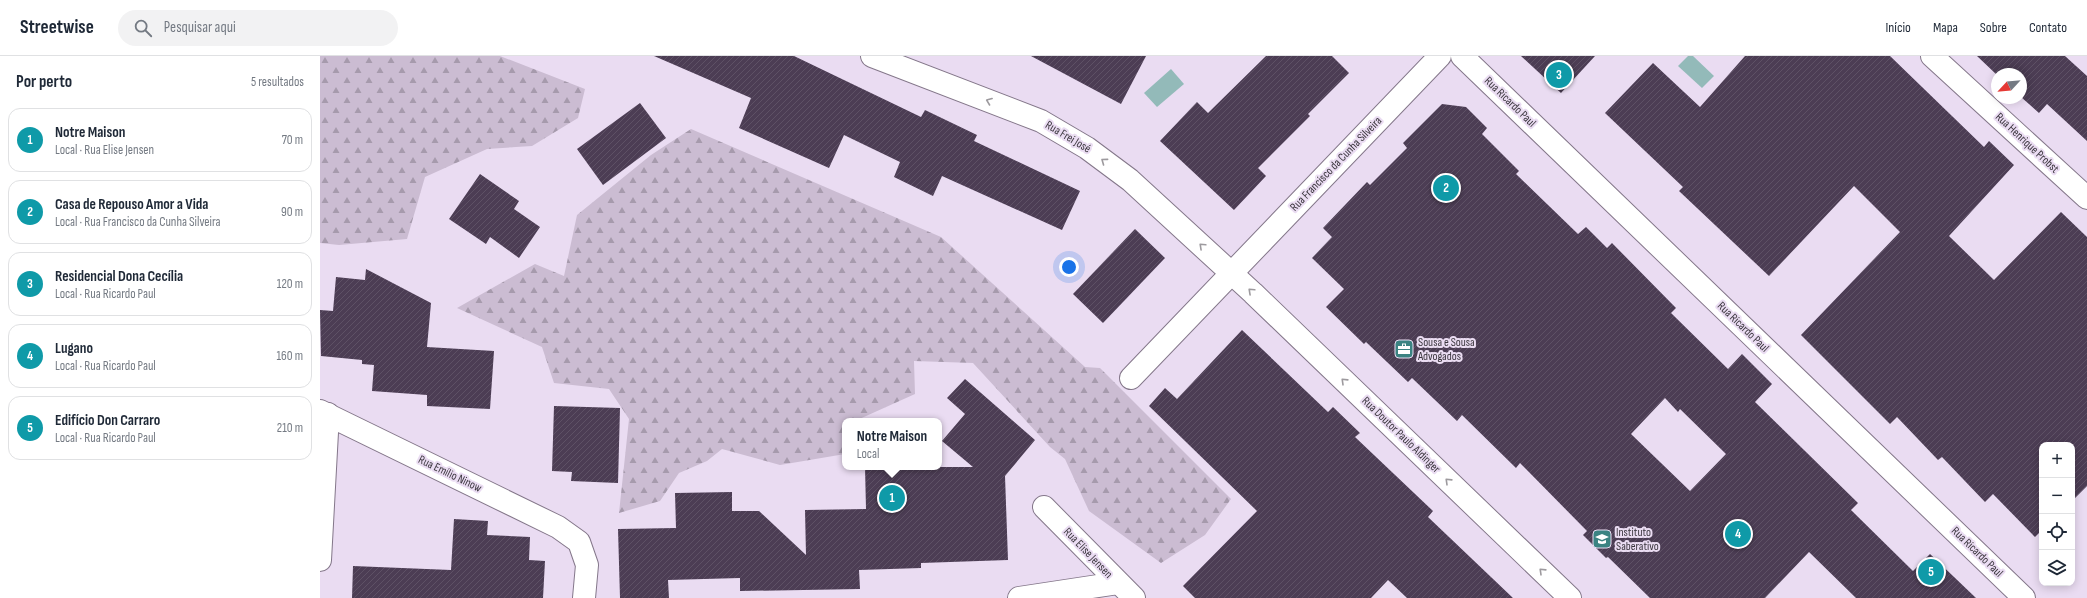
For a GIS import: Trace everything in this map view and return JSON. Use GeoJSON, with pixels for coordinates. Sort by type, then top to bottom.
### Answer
{"type":"FeatureCollection","features":[{"type":"Feature","properties":{"kind":"street","name":"Rua Frei José"},"geometry":{"type":"LineString","coordinates":[[872,56],[1041,121],[1087,148],[1130,180],[1231,272]]}},
{"type":"Feature","properties":{"kind":"street","name":"Rua Francisco da Cunha Silveira"},"geometry":{"type":"LineString","coordinates":[[1131,378],[1231,272],[1440,56]]}},
{"type":"Feature","properties":{"kind":"street","name":"Rua Ricardo Paul"},"geometry":{"type":"LineString","coordinates":[[1462,56],[2024,598]]}},
{"type":"Feature","properties":{"kind":"street","name":"Rua Henrique Probst"},"geometry":{"type":"LineString","coordinates":[[1932,56],[2087,198]]}},
{"type":"Feature","properties":{"kind":"street","name":"Rua Doutor Paulo Aldinger"},"geometry":{"type":"LineString","coordinates":[[1231,272],[1570,598]]}},
{"type":"Feature","properties":{"kind":"street","name":"Rua Emílio Ninow"},"geometry":{"type":"LineString","coordinates":[[324,412],[558,527],[579,542],[587,564],[584,598]]}},
{"type":"Feature","properties":{"kind":"street"},"geometry":{"type":"LineString","coordinates":[[320,560],[324,412]]}},
{"type":"Feature","properties":{"kind":"street","name":"Rua Elise Jensen"},"geometry":{"type":"LineString","coordinates":[[1044,507],[1134,598]]}},
{"type":"Feature","properties":{"kind":"street"},"geometry":{"type":"LineString","coordinates":[[1019,598],[1118,583]]}},
{"type":"Feature","properties":{"kind":"green space"},"geometry":{"type":"Polygon","coordinates":[[[320,56],[500,56],[585,89],[578,118],[532,146],[487,149],[425,177],[407,239],[339,245],[320,243],[320,56]]]}},
{"type":"Feature","properties":{"kind":"green space"},"geometry":{"type":"Polygon","coordinates":[[[691,129],[941,237],[1085,367],[1100,368],[1231,499],[1205,535],[1161,563],[1089,511],[1065,459],[1050,447],[973,363],[914,361],[915,394],[862,418],[842,418],[842,455],[780,465],[722,449],[707,461],[679,473],[660,501],[619,513],[629,419],[609,389],[554,383],[542,347],[457,308],[535,264],[564,276],[577,215],[651,155],[691,129]]]}},
{"type":"Feature","properties":{"kind":"shaded area"},"geometry":{"type":"Polygon","coordinates":[[[1688,56],[1693,56],[1714,76],[1702,88],[1678,66],[1688,56]]]}},
{"type":"Feature","properties":{"kind":"shaded area"},"geometry":{"type":"Polygon","coordinates":[[[1171,69],[1184,84],[1157,107],[1144,93],[1171,69]]]}},
{"type":"Feature","properties":{"kind":"building"},"geometry":{"type":"Polygon","coordinates":[[[654,56],[794,56],[921,117],[925,110],[977,135],[974,141],[1080,191],[1062,230],[942,176],[933,196],[894,177],[900,162],[844,135],[829,168],[739,128],[751,98],[654,56]]]}},
{"type":"Feature","properties":{"kind":"building"},"geometry":{"type":"Polygon","coordinates":[[[1031,56],[1146,56],[1121,104],[1031,56]]]}},
{"type":"Feature","properties":{"kind":"building"},"geometry":{"type":"Polygon","coordinates":[[[1266,56],[1332,56],[1349,73],[1308,114],[1310,116],[1258,168],[1266,176],[1234,210],[1160,141],[1197,102],[1208,113],[1266,56]]]}},
{"type":"Feature","properties":{"kind":"building"},"geometry":{"type":"Polygon","coordinates":[[[1521,56],[1595,56],[1561,93],[1521,56]]]}},
{"type":"Feature","properties":{"kind":"building"},"geometry":{"type":"Polygon","coordinates":[[[1745,56],[1890,56],[1984,147],[1989,141],[2014,165],[1949,236],[1994,280],[2061,212],[2087,237],[2087,486],[2075,498],[2075,442],[2039,442],[2039,533],[2035,537],[1993,494],[1985,502],[1942,457],[1938,460],[1897,417],[1890,424],[1801,335],[1900,232],[1854,186],[1769,276],[1679,191],[1683,187],[1605,113],[1653,63],[1700,107],[1745,56]]]}},
{"type":"Feature","properties":{"kind":"building"},"geometry":{"type":"Polygon","coordinates":[[[1977,56],[2065,56],[2087,76],[2087,141],[2047,104],[2039,113],[2027,102],[2027,68],[1991,68],[1991,69],[1977,56]]]}},
{"type":"Feature","properties":{"kind":"building"},"geometry":{"type":"Polygon","coordinates":[[[640,103],[666,138],[603,185],[577,149],[640,103]]]}},
{"type":"Feature","properties":{"kind":"building"},"geometry":{"type":"Polygon","coordinates":[[[1442,104],[1466,107],[1487,128],[1482,134],[1519,171],[1516,174],[1578,234],[1586,227],[1607,248],[1612,243],[1676,308],[1671,313],[1728,369],[1742,354],[1772,384],[1755,402],[1858,503],[1851,510],[1913,571],[1930,554],[1976,598],[1856,598],[1809,552],[1765,598],[1650,598],[1583,535],[1587,531],[1520,463],[1516,468],[1462,415],[1457,421],[1412,378],[1408,382],[1366,342],[1364,344],[1326,307],[1344,289],[1312,258],[1332,237],[1323,228],[1367,182],[1370,185],[1407,148],[1403,143],[1442,104]],[[1665,398],[1631,434],[1690,491],[1726,454],[1680,409],[1678,412],[1665,398]]]}},
{"type":"Feature","properties":{"kind":"building"},"geometry":{"type":"Polygon","coordinates":[[[480,174],[519,201],[514,209],[540,227],[519,258],[490,237],[486,244],[449,219],[480,174]]]}},
{"type":"Feature","properties":{"kind":"building"},"geometry":{"type":"Polygon","coordinates":[[[1135,229],[1165,258],[1103,323],[1073,294],[1135,229]]]}},
{"type":"Feature","properties":{"kind":"building"},"geometry":{"type":"Polygon","coordinates":[[[366,269],[431,303],[427,347],[494,351],[490,409],[427,406],[427,395],[372,391],[374,365],[362,364],[362,360],[321,356],[320,310],[333,311],[336,277],[365,280],[366,269]]]}},
{"type":"Feature","properties":{"kind":"building"},"geometry":{"type":"Polygon","coordinates":[[[1242,330],[1328,412],[1333,407],[1360,433],[1355,437],[1433,511],[1428,517],[1513,598],[1407,598],[1388,580],[1371,598],[1195,598],[1183,586],[1257,511],[1149,406],[1165,388],[1177,399],[1242,330]]]}},
{"type":"Feature","properties":{"kind":"building"},"geometry":{"type":"Polygon","coordinates":[[[965,379],[1035,440],[1005,476],[1008,560],[921,563],[921,568],[859,570],[860,589],[740,591],[740,578],[668,580],[669,598],[620,598],[618,529],[676,528],[675,493],[732,492],[732,511],[759,511],[806,555],[805,510],[866,509],[865,470],[942,470],[942,467],[973,467],[942,441],[965,414],[947,398],[965,379]]]}},
{"type":"Feature","properties":{"kind":"building"},"geometry":{"type":"Polygon","coordinates":[[[554,406],[620,408],[618,483],[571,481],[572,472],[552,471],[554,406]]]}},
{"type":"Feature","properties":{"kind":"building"},"geometry":{"type":"Polygon","coordinates":[[[454,519],[488,521],[487,535],[530,537],[529,560],[545,561],[543,598],[352,598],[353,566],[451,570],[454,519]]]}},
{"type":"Feature","properties":{"kind":"place","name":"Residencial Dona Cecília"},"geometry":{"type":"Point","coordinates":[1559,75]}},
{"type":"Feature","properties":{"kind":"place","name":"Casa de Repouso Amor a Vida"},"geometry":{"type":"Point","coordinates":[1446,188]}},
{"type":"Feature","properties":{"kind":"place","name":"Sousa e Sousa Advogados"},"geometry":{"type":"Point","coordinates":[1404,349]}},
{"type":"Feature","properties":{"kind":"place","name":"Notre Maison"},"geometry":{"type":"Point","coordinates":[892,498]}},
{"type":"Feature","properties":{"kind":"place","name":"Lugano"},"geometry":{"type":"Point","coordinates":[1738,534]}},
{"type":"Feature","properties":{"kind":"place","name":"Instituto Saberativo"},"geometry":{"type":"Point","coordinates":[1602,539]}},
{"type":"Feature","properties":{"kind":"place","name":"Edifício Don Carraro"},"geometry":{"type":"Point","coordinates":[1931,572]}}]}
